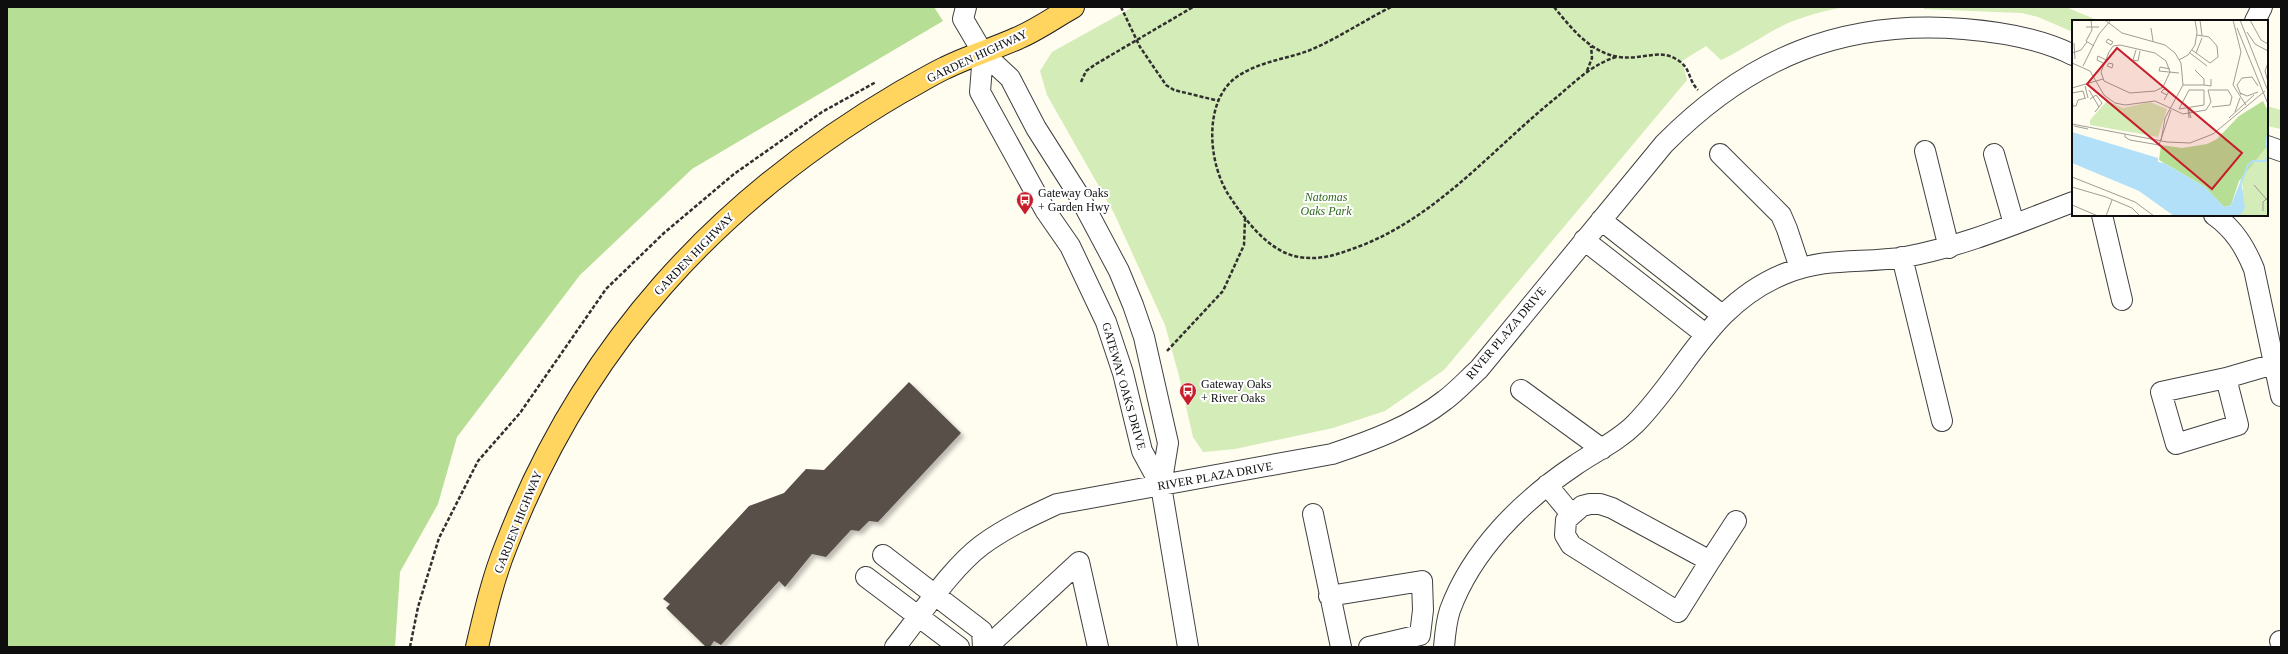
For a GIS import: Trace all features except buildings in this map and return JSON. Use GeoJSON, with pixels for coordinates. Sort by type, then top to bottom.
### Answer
{"type":"FeatureCollection","features":[{"type":"Feature","properties":{"kind":"main road","name":"GARDEN HIGHWAY"},"geometry":{"type":"LineString","coordinates":[[477,647],[489,597],[505,547],[551,444],[584,389],[648,300],[684,260],[722,222],[763,188],[858,119],[946,67],[1019,38],[1073,7]]}},
{"type":"Feature","properties":{"kind":"street"},"geometry":{"type":"LineString","coordinates":[[966,7],[963,19],[983,53]]}},
{"type":"Feature","properties":{"kind":"street"},"geometry":{"type":"LineString","coordinates":[[2256,20],[2262,7]]}},
{"type":"Feature","properties":{"kind":"street","name":"RIVER PLAZA DRIVE"},"geometry":{"type":"LineString","coordinates":[[895,647],[961,564],[982,545],[1029,517],[1057,504],[1332,454],[1373,440],[1407,424],[1445,401],[1479,369],[1664,144],[1689,118],[1748,75],[1781,58],[1815,45],[1850,35],[1886,29],[1923,27],[1997,32],[2030,40],[2072,55]]}},
{"type":"Feature","properties":{"kind":"street","name":"GATEWAY OAKS DRIVE"},"geometry":{"type":"LineString","coordinates":[[983,53],[980,92],[1045,210],[1070,246],[1106,322],[1123,373],[1142,451],[1161,486]]}},
{"type":"Feature","properties":{"kind":"street","name":"GATEWAY OAKS DRIVE"},"geometry":{"type":"LineString","coordinates":[[983,53],[1010,78],[1043,141],[1081,201],[1119,271],[1133,305],[1144,337],[1168,443],[1161,486],[1188,647]]}},
{"type":"Feature","properties":{"kind":"street"},"geometry":{"type":"LineString","coordinates":[[2268,146],[2281,151]]}},
{"type":"Feature","properties":{"kind":"street"},"geometry":{"type":"LineString","coordinates":[[1925,151],[1949,248]]}},
{"type":"Feature","properties":{"kind":"street"},"geometry":{"type":"LineString","coordinates":[[1720,154],[1781,215],[1788,229],[1800,268]]}},
{"type":"Feature","properties":{"kind":"street"},"geometry":{"type":"LineString","coordinates":[[1994,154],[2014,224]]}},
{"type":"Feature","properties":{"kind":"street"},"geometry":{"type":"LineString","coordinates":[[1444,647],[1448,618],[1462,584],[1495,536],[1524,504],[1547,485],[1576,464],[1602,449],[1633,426],[1646,412],[1705,334],[1722,315],[1744,296],[1763,284],[1800,268],[1834,261],[1902,257],[1949,248],[2072,202]]}},
{"type":"Feature","properties":{"kind":"street"},"geometry":{"type":"LineString","coordinates":[[2102,216],[2122,300]]}},
{"type":"Feature","properties":{"kind":"street"},"geometry":{"type":"LineString","coordinates":[[2215,216],[2235,234],[2248,254],[2254,269],[2281,396]]}},
{"type":"Feature","properties":{"kind":"street"},"geometry":{"type":"LineString","coordinates":[[1601,220],[1722,315]]}},
{"type":"Feature","properties":{"kind":"street"},"geometry":{"type":"LineString","coordinates":[[1584,240],[1705,334]]}},
{"type":"Feature","properties":{"kind":"street"},"geometry":{"type":"LineString","coordinates":[[1902,257],[1942,421]]}},
{"type":"Feature","properties":{"kind":"street"},"geometry":{"type":"LineString","coordinates":[[2226,378],[2277,372]]}},
{"type":"Feature","properties":{"kind":"street"},"geometry":{"type":"LineString","coordinates":[[1521,390],[1602,449]]}},
{"type":"Feature","properties":{"kind":"street"},"geometry":{"type":"LineString","coordinates":[[1547,485],[1571,514]]}},
{"type":"Feature","properties":{"kind":"street"},"geometry":{"type":"LineString","coordinates":[[1710,561],[1612,508],[1600,504],[1582,506],[1571,514],[1564,528],[1565,535],[1571,545],[1678,612],[1736,521]]}},
{"type":"Feature","properties":{"kind":"street"},"geometry":{"type":"LineString","coordinates":[[1313,514],[1329,596],[1342,647]]}},
{"type":"Feature","properties":{"kind":"street"},"geometry":{"type":"LineString","coordinates":[[883,555],[982,631],[983,647]]}},
{"type":"Feature","properties":{"kind":"street"},"geometry":{"type":"LineString","coordinates":[[987,647],[1079,562],[1098,647]]}},
{"type":"Feature","properties":{"kind":"street"},"geometry":{"type":"LineString","coordinates":[[866,577],[959,647]]}},
{"type":"Feature","properties":{"kind":"street"},"geometry":{"type":"LineString","coordinates":[[1329,596],[1422,581],[1423,610],[1420,635],[1369,647]]}},
{"type":"Feature","properties":{"kind":"street"},"geometry":{"type":"LineString","coordinates":[[1423,610],[1448,618]]}},
{"type":"Feature","properties":{"kind":"path"},"geometry":{"type":"LineString","coordinates":[[1121,7],[1137,40],[1166,85],[1174,90],[1219,101]]}},
{"type":"Feature","properties":{"kind":"path"},"geometry":{"type":"LineString","coordinates":[[1080,82],[1086,71],[1193,7]]}},
{"type":"Feature","properties":{"kind":"path"},"geometry":{"type":"LineString","coordinates":[[1391,7],[1308,50],[1247,70],[1222,90],[1211,143],[1227,193],[1245,219],[1276,248],[1286,254],[1300,257],[1337,256],[1376,240],[1441,200],[1480,168],[1534,115],[1587,72],[1616,57]]}},
{"type":"Feature","properties":{"kind":"path"},"geometry":{"type":"LineString","coordinates":[[1554,7],[1566,24],[1591,46],[1616,57],[1627,58],[1661,54],[1676,58],[1686,66],[1689,71],[1691,84],[1709,102]]}},
{"type":"Feature","properties":{"kind":"path"},"geometry":{"type":"LineString","coordinates":[[1587,72],[1592,58],[1591,46]]}},
{"type":"Feature","properties":{"kind":"path"},"geometry":{"type":"LineString","coordinates":[[1167,352],[1223,291],[1244,245],[1245,219]]}},
{"type":"Feature","properties":{"kind":"green space"},"geometry":{"type":"Polygon","coordinates":[[[7,7],[934,7],[943,21],[692,169],[580,275],[457,437],[438,504],[400,572],[395,647],[7,647],[7,7]]]}},
{"type":"Feature","properties":{"kind":"green space","name":"Natomas Oaks Park"},"geometry":{"type":"Polygon","coordinates":[[[1133,7],[1846,7],[1800,18],[1769,33],[1721,60],[1706,46],[1682,61],[1687,80],[1444,370],[1385,411],[1333,428],[1235,449],[1203,452],[1193,437],[1179,376],[1165,325],[1114,213],[1047,95],[1040,71],[1052,52],[1133,7]]]}},
{"type":"Feature","properties":{"kind":"green space"},"geometry":{"type":"Polygon","coordinates":[[[1924,7],[2066,7],[2097,20],[2072,20],[2072,32],[2038,17],[2022,13],[1924,9],[1924,7]]]}},
{"type":"Feature","properties":{"kind":"green space"},"geometry":{"type":"Polygon","coordinates":[[[2268,106],[2281,110],[2281,129],[2268,126],[2268,106]]]}},
{"type":"Feature","properties":{"kind":"place","name":"Gateway Oaks + Garden Hwy"},"geometry":{"type":"Point","coordinates":[1025,215]}},
{"type":"Feature","properties":{"kind":"place","name":"Gateway Oaks + River Oaks"},"geometry":{"type":"Point","coordinates":[1188,406]}}]}
